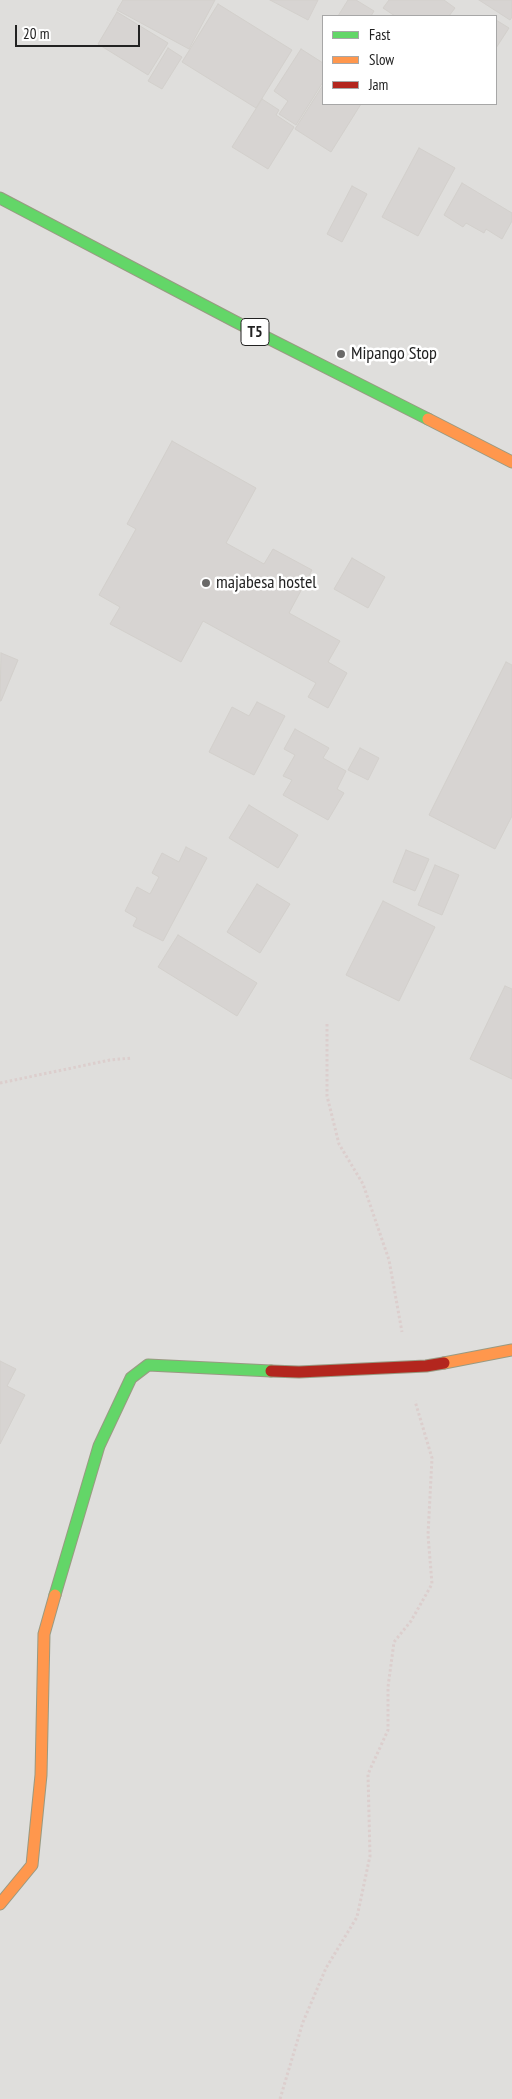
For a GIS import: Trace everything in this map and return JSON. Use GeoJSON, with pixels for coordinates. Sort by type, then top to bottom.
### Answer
{"type":"FeatureCollection","features":[{"type":"Feature","properties":{"kind":"main road","name":"T5"},"geometry":{"type":"LineString","coordinates":[[0,198],[236,322],[512,462]]}},
{"type":"Feature","properties":{"kind":"main road"},"geometry":{"type":"LineString","coordinates":[[0,1904],[32,1865],[41,1775],[44,1634],[72,1529],[99,1446],[131,1378],[148,1365],[299,1372],[426,1366],[512,1350]]}},
{"type":"Feature","properties":{"kind":"path"},"geometry":{"type":"LineString","coordinates":[[280,2099],[303,2022],[326,1968],[357,1917],[370,1856],[368,1774],[388,1730],[388,1687],[394,1642],[411,1621],[432,1584],[428,1535],[432,1458],[405,1367],[402,1326],[389,1260],[363,1184],[339,1144],[327,1096],[327,1024]]}},
{"type":"Feature","properties":{"kind":"path"},"geometry":{"type":"LineString","coordinates":[[0,1083],[110,1060],[132,1058]]}},
{"type":"Feature","properties":{"kind":"shaded area"},"geometry":{"type":"Polygon","coordinates":[[[0,0],[512,0],[512,2099],[0,2099],[0,0]]]}},
{"type":"Feature","properties":{"kind":"building"},"geometry":{"type":"Polygon","coordinates":[[[123,0],[215,0],[189,49],[117,10],[123,0]]]}},
{"type":"Feature","properties":{"kind":"building"},"geometry":{"type":"Polygon","coordinates":[[[270,0],[318,0],[308,20],[270,0]]]}},
{"type":"Feature","properties":{"kind":"building"},"geometry":{"type":"Polygon","coordinates":[[[348,0],[356,0],[374,11],[372,15],[339,15],[348,0]]]}},
{"type":"Feature","properties":{"kind":"building"},"geometry":{"type":"Polygon","coordinates":[[[389,0],[444,0],[455,8],[450,15],[394,15],[383,8],[389,0]]]}},
{"type":"Feature","properties":{"kind":"building"},"geometry":{"type":"Polygon","coordinates":[[[479,0],[512,0],[512,17],[510,20],[479,0]]]}},
{"type":"Feature","properties":{"kind":"building"},"geometry":{"type":"Polygon","coordinates":[[[218,4],[292,50],[256,108],[182,62],[218,4]]]}},
{"type":"Feature","properties":{"kind":"building"},"geometry":{"type":"Polygon","coordinates":[[[117,12],[168,43],[148,75],[98,44],[117,12]]]}},
{"type":"Feature","properties":{"kind":"building"},"geometry":{"type":"Polygon","coordinates":[[[497,21],[509,28],[497,46],[497,21]]]}},
{"type":"Feature","properties":{"kind":"building"},"geometry":{"type":"Polygon","coordinates":[[[168,48],[182,57],[162,89],[148,81],[168,48]]]}},
{"type":"Feature","properties":{"kind":"building"},"geometry":{"type":"Polygon","coordinates":[[[301,49],[322,62],[322,84],[296,125],[279,114],[288,101],[274,91],[301,49]]]}},
{"type":"Feature","properties":{"kind":"building"},"geometry":{"type":"Polygon","coordinates":[[[322,87],[322,105],[360,105],[331,152],[295,129],[322,87]]]}},
{"type":"Feature","properties":{"kind":"building"},"geometry":{"type":"Polygon","coordinates":[[[262,99],[279,110],[276,115],[294,127],[268,169],[232,147],[262,99]]]}},
{"type":"Feature","properties":{"kind":"building"},"geometry":{"type":"Polygon","coordinates":[[[419,148],[455,168],[418,236],[382,217],[419,148]]]}},
{"type":"Feature","properties":{"kind":"building"},"geometry":{"type":"Polygon","coordinates":[[[462,183],[512,213],[512,221],[502,239],[486,229],[484,233],[466,223],[463,227],[444,215],[462,183]]]}},
{"type":"Feature","properties":{"kind":"building"},"geometry":{"type":"Polygon","coordinates":[[[352,186],[367,194],[342,242],[327,234],[352,186]]]}},
{"type":"Feature","properties":{"kind":"building","name":"majabesa hostel"},"geometry":{"type":"Polygon","coordinates":[[[172,441],[256,488],[226,543],[264,564],[273,549],[312,570],[289,613],[340,641],[328,662],[347,673],[328,708],[308,697],[316,683],[203,621],[181,662],[110,624],[120,607],[99,595],[136,529],[127,524],[172,441]]]}},
{"type":"Feature","properties":{"kind":"building"},"geometry":{"type":"Polygon","coordinates":[[[352,558],[385,577],[368,608],[334,589],[352,558]]]}},
{"type":"Feature","properties":{"kind":"building"},"geometry":{"type":"Polygon","coordinates":[[[1,653],[18,660],[0,701],[1,653]]]}},
{"type":"Feature","properties":{"kind":"building"},"geometry":{"type":"Polygon","coordinates":[[[506,662],[512,665],[512,816],[495,849],[429,815],[506,662]]]}},
{"type":"Feature","properties":{"kind":"building"},"geometry":{"type":"Polygon","coordinates":[[[257,702],[285,716],[254,775],[209,752],[232,707],[249,716],[257,702]]]}},
{"type":"Feature","properties":{"kind":"building"},"geometry":{"type":"Polygon","coordinates":[[[295,729],[329,748],[323,758],[346,771],[337,789],[344,793],[328,820],[283,795],[292,780],[283,776],[295,755],[284,749],[295,729]]]}},
{"type":"Feature","properties":{"kind":"building"},"geometry":{"type":"Polygon","coordinates":[[[360,748],[379,758],[368,780],[348,770],[360,748]]]}},
{"type":"Feature","properties":{"kind":"building"},"geometry":{"type":"Polygon","coordinates":[[[249,805],[298,835],[278,868],[229,838],[249,805]]]}},
{"type":"Feature","properties":{"kind":"building"},"geometry":{"type":"Polygon","coordinates":[[[186,847],[207,858],[163,941],[133,926],[137,918],[125,911],[137,887],[150,894],[159,877],[152,873],[162,853],[179,862],[186,847]]]}},
{"type":"Feature","properties":{"kind":"building"},"geometry":{"type":"Polygon","coordinates":[[[406,850],[429,859],[415,891],[393,882],[406,850]]]}},
{"type":"Feature","properties":{"kind":"building"},"geometry":{"type":"Polygon","coordinates":[[[435,865],[459,875],[442,915],[418,905],[435,865]]]}},
{"type":"Feature","properties":{"kind":"building"},"geometry":{"type":"Polygon","coordinates":[[[257,884],[290,904],[260,953],[227,932],[257,884]]]}},
{"type":"Feature","properties":{"kind":"building"},"geometry":{"type":"Polygon","coordinates":[[[383,901],[435,927],[399,1001],[346,975],[383,901]]]}},
{"type":"Feature","properties":{"kind":"building"},"geometry":{"type":"Polygon","coordinates":[[[178,935],[257,983],[237,1016],[158,967],[178,935]]]}},
{"type":"Feature","properties":{"kind":"building"},"geometry":{"type":"Polygon","coordinates":[[[505,986],[512,989],[512,1079],[470,1059],[505,986]]]}},
{"type":"Feature","properties":{"kind":"building"},"geometry":{"type":"Polygon","coordinates":[[[0,1361],[16,1369],[7,1386],[25,1395],[0,1444],[0,1361]]]}},
{"type":"Feature","properties":{"kind":"traffic: fast"},"geometry":{"type":"LineString","coordinates":[[0,198],[236,322],[428,419]]}},
{"type":"Feature","properties":{"kind":"traffic: fast"},"geometry":{"type":"LineString","coordinates":[[55,1595],[99,1446],[131,1378],[148,1365],[271,1371]]}},
{"type":"Feature","properties":{"kind":"traffic: slow"},"geometry":{"type":"LineString","coordinates":[[428,419],[512,462]]}},
{"type":"Feature","properties":{"kind":"traffic: slow"},"geometry":{"type":"LineString","coordinates":[[444,1363],[512,1350]]}},
{"type":"Feature","properties":{"kind":"traffic: slow"},"geometry":{"type":"LineString","coordinates":[[0,1904],[32,1865],[41,1775],[44,1634],[55,1595]]}},
{"type":"Feature","properties":{"kind":"traffic: jam"},"geometry":{"type":"LineString","coordinates":[[271,1371],[299,1372],[426,1366],[444,1363]]}},
{"type":"Feature","properties":{"kind":"place","name":"Mipango Stop"},"geometry":{"type":"Point","coordinates":[341,354]}},
{"type":"Feature","properties":{"kind":"place","name":"majabesa hostel"},"geometry":{"type":"Point","coordinates":[206,583]}}]}
